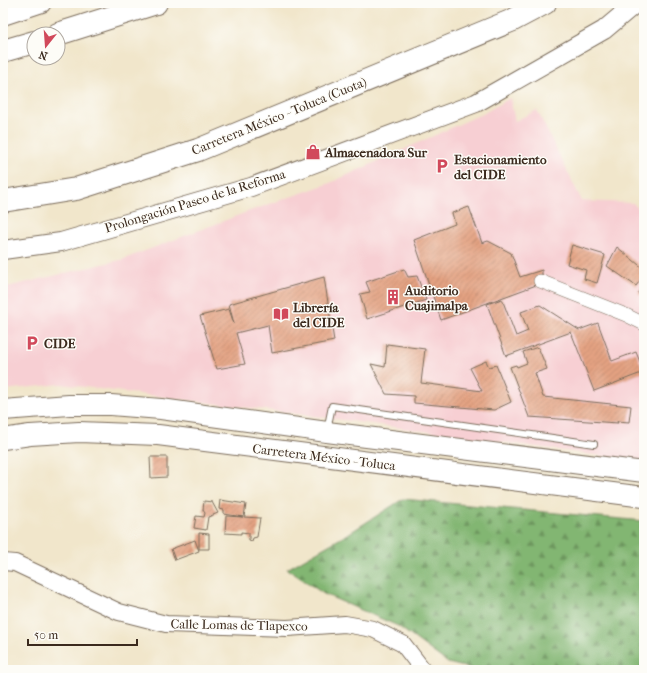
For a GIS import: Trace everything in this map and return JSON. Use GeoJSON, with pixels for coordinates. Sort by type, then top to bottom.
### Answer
{"type":"FeatureCollection","features":[{"type":"Feature","properties":{"kind":"highway"},"geometry":{"type":"LineString","coordinates":[[66,31],[156,3]]}},
{"type":"Feature","properties":{"kind":"highway","name":"Carretera México - Toluca (Cuota)"},"geometry":{"type":"LineString","coordinates":[[3,201],[76,189],[198,150],[513,20],[545,3]]}},
{"type":"Feature","properties":{"kind":"highway"},"geometry":{"type":"LineString","coordinates":[[3,51],[26,44]]}},
{"type":"Feature","properties":{"kind":"main road"},"geometry":{"type":"LineString","coordinates":[[3,16],[42,3]]}},
{"type":"Feature","properties":{"kind":"main road","name":"Prolongación Paseo de la Reforma"},"geometry":{"type":"LineString","coordinates":[[3,250],[62,242],[251,187],[476,103],[604,30],[636,3]]}},
{"type":"Feature","properties":{"kind":"main road","name":"Carretera México - Toluca"},"geometry":{"type":"LineString","coordinates":[[3,410],[69,405],[111,405],[162,409],[327,432],[644,472]]}},
{"type":"Feature","properties":{"kind":"main road","name":"Carretera México - Toluca"},"geometry":{"type":"LineString","coordinates":[[3,439],[30,435],[79,432],[158,435],[644,498]]}},
{"type":"Feature","properties":{"kind":"street"},"geometry":{"type":"LineString","coordinates":[[540,281],[626,315],[644,324]]}},
{"type":"Feature","properties":{"kind":"street","name":"Calle Lomas de Tlapexco"},"geometry":{"type":"LineString","coordinates":[[3,562],[15,563],[119,612],[166,624],[287,628],[345,624],[373,628],[403,644],[423,670]]}},
{"type":"Feature","properties":{"kind":"lane"},"geometry":{"type":"LineString","coordinates":[[327,432],[332,406],[594,444]]}},
{"type":"Feature","properties":{"kind":"shaded area"},"geometry":{"type":"Polygon","coordinates":[[[510,98],[515,121],[537,110],[582,201],[633,203],[644,215],[644,462],[329,418],[61,384],[3,390],[3,288],[124,259],[247,212],[330,183],[486,112],[510,98]]]}},
{"type":"Feature","properties":{"kind":"green space"},"geometry":{"type":"Polygon","coordinates":[[[403,499],[644,521],[644,670],[476,670],[448,663],[398,626],[324,594],[287,569],[348,534],[403,499]]]}},
{"type":"Feature","properties":{"kind":"building"},"geometry":{"type":"Polygon","coordinates":[[[469,207],[482,243],[488,241],[511,253],[520,277],[542,270],[542,277],[539,284],[441,320],[414,240],[455,224],[452,213],[469,207]]]}},
{"type":"Feature","properties":{"kind":"building"},"geometry":{"type":"Polygon","coordinates":[[[572,245],[605,255],[597,283],[584,279],[586,270],[567,264],[572,245]]]}},
{"type":"Feature","properties":{"kind":"building"},"geometry":{"type":"Polygon","coordinates":[[[617,247],[644,269],[644,275],[636,286],[607,266],[617,247]]]}},
{"type":"Feature","properties":{"kind":"building","name":"Auditorio Cuajimalpa"},"geometry":{"type":"Polygon","coordinates":[[[404,269],[408,277],[417,276],[426,300],[367,319],[360,294],[370,292],[366,282],[404,269]]]}},
{"type":"Feature","properties":{"kind":"building","name":"Librería del CIDE"},"geometry":{"type":"Polygon","coordinates":[[[324,277],[334,341],[272,353],[268,325],[236,333],[245,364],[217,369],[200,316],[229,309],[234,324],[229,304],[324,277]]]}},
{"type":"Feature","properties":{"kind":"building"},"geometry":{"type":"Polygon","coordinates":[[[644,284],[644,297],[638,293],[644,284]]]}},
{"type":"Feature","properties":{"kind":"building"},"geometry":{"type":"Polygon","coordinates":[[[502,299],[516,336],[528,331],[521,312],[540,305],[579,330],[598,323],[612,361],[636,352],[644,372],[594,391],[571,332],[506,356],[487,304],[502,299]]]}},
{"type":"Feature","properties":{"kind":"building"},"geometry":{"type":"Polygon","coordinates":[[[387,344],[425,349],[421,383],[482,391],[470,368],[486,361],[489,367],[496,365],[511,402],[494,410],[414,403],[414,396],[386,394],[371,364],[385,367],[387,344]]]}},
{"type":"Feature","properties":{"kind":"building"},"geometry":{"type":"Polygon","coordinates":[[[538,347],[547,369],[535,373],[543,397],[631,406],[629,422],[617,421],[618,423],[529,417],[510,367],[516,365],[517,367],[527,363],[523,352],[538,347]]]}},
{"type":"Feature","properties":{"kind":"building"},"geometry":{"type":"Polygon","coordinates":[[[150,457],[167,457],[167,477],[151,478],[150,457]]]}},
{"type":"Feature","properties":{"kind":"building"},"geometry":{"type":"Polygon","coordinates":[[[220,500],[246,504],[244,517],[260,518],[257,537],[253,538],[252,541],[249,540],[249,533],[225,533],[226,516],[243,517],[224,514],[224,510],[219,509],[220,500]]]}},
{"type":"Feature","properties":{"kind":"building"},"geometry":{"type":"Polygon","coordinates":[[[204,501],[212,502],[218,513],[208,517],[206,530],[194,528],[196,516],[204,517],[204,501]]]}},
{"type":"Feature","properties":{"kind":"building"},"geometry":{"type":"Polygon","coordinates":[[[199,533],[209,534],[209,549],[199,549],[199,533]]]}},
{"type":"Feature","properties":{"kind":"building"},"geometry":{"type":"Polygon","coordinates":[[[195,540],[199,551],[175,560],[171,549],[195,540]]]}},
{"type":"Feature","properties":{"kind":"place","name":"Almacenadora Sur"},"geometry":{"type":"Point","coordinates":[313,152]}},
{"type":"Feature","properties":{"kind":"place","name":"Estacionamiento del CIDE"},"geometry":{"type":"Point","coordinates":[442,166]}},
{"type":"Feature","properties":{"kind":"place","name":"Auditorio Cuajimalpa"},"geometry":{"type":"Point","coordinates":[393,297]}},
{"type":"Feature","properties":{"kind":"place","name":"Librería del CIDE"},"geometry":{"type":"Point","coordinates":[281,314]}},
{"type":"Feature","properties":{"kind":"place","name":"CIDE"},"geometry":{"type":"Point","coordinates":[32,343]}}]}
